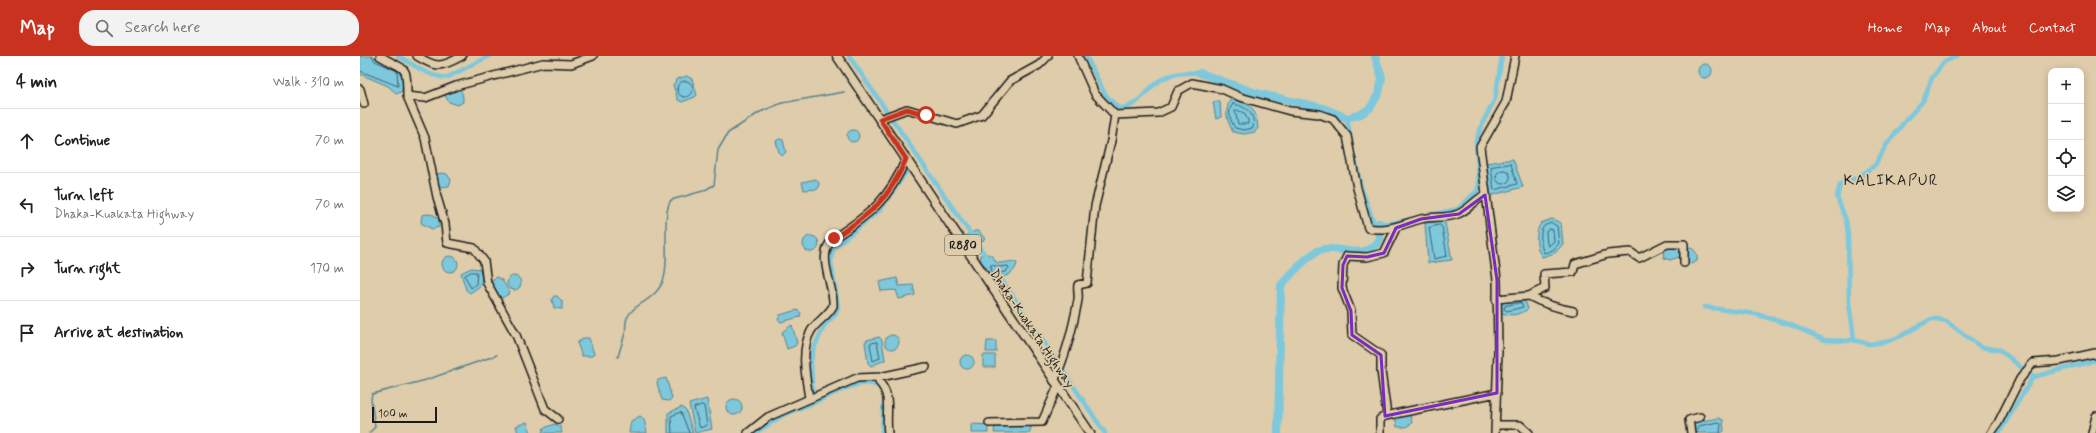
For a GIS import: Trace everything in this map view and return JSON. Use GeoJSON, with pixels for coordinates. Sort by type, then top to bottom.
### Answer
{"type":"FeatureCollection","features":[{"type":"Feature","properties":{"kind":"main road","name":"Dhaka-Kuakata Highway"},"geometry":{"type":"LineString","coordinates":[[837,56],[1090,433]]}},
{"type":"Feature","properties":{"kind":"street"},"geometry":{"type":"LineString","coordinates":[[380,56],[398,64],[405,70],[408,76],[407,96],[425,138],[437,197],[445,224],[447,244],[474,248],[484,261],[487,283],[516,334],[545,409],[558,419]]}},
{"type":"Feature","properties":{"kind":"street"},"geometry":{"type":"LineString","coordinates":[[417,56],[431,65],[440,65],[462,56]]}},
{"type":"Feature","properties":{"kind":"street"},"geometry":{"type":"LineString","coordinates":[[407,96],[425,98],[456,86],[543,63],[571,64],[593,56]]}},
{"type":"Feature","properties":{"kind":"street"},"geometry":{"type":"LineString","coordinates":[[880,119],[907,109],[957,124],[982,114],[1010,81],[1039,65],[1048,56]]}},
{"type":"Feature","properties":{"kind":"street"},"geometry":{"type":"LineString","coordinates":[[1078,56],[1095,94],[1115,115]]}},
{"type":"Feature","properties":{"kind":"street"},"geometry":{"type":"LineString","coordinates":[[1496,433],[1498,351],[1496,299],[1497,280],[1495,254],[1485,195],[1480,147],[1506,102],[1515,56]]}},
{"type":"Feature","properties":{"kind":"street"},"geometry":{"type":"LineString","coordinates":[[1115,115],[1158,112],[1171,107],[1178,92],[1192,84],[1222,89],[1240,97],[1290,111],[1319,114],[1333,120],[1347,136],[1357,188],[1368,228],[1380,230],[1396,228],[1421,219],[1459,214],[1478,198],[1485,195]]}},
{"type":"Feature","properties":{"kind":"street"},"geometry":{"type":"LineString","coordinates":[[360,89],[364,104]]}},
{"type":"Feature","properties":{"kind":"street"},"geometry":{"type":"LineString","coordinates":[[988,422],[1042,422],[1062,365],[1079,298],[1078,285],[1088,283],[1096,206],[1111,141],[1115,115]]}},
{"type":"Feature","properties":{"kind":"street"},"geometry":{"type":"LineString","coordinates":[[809,398],[806,343],[812,330],[825,319],[833,306],[825,254],[828,245],[834,238],[883,201],[895,182],[906,159]]}},
{"type":"Feature","properties":{"kind":"street"},"geometry":{"type":"LineString","coordinates":[[1385,416],[1387,415],[1381,371],[1381,355],[1352,335],[1351,311],[1342,288],[1343,265],[1347,256],[1367,257],[1384,253],[1396,228]]}},
{"type":"Feature","properties":{"kind":"street"},"geometry":{"type":"LineString","coordinates":[[1496,299],[1529,296],[1544,288],[1544,274],[1573,272],[1575,264],[1608,254],[1630,252],[1639,258],[1667,244],[1684,244],[1684,263]]}},
{"type":"Feature","properties":{"kind":"street"},"geometry":{"type":"LineString","coordinates":[[1529,296],[1537,299],[1544,305],[1557,306],[1573,310]]}},
{"type":"Feature","properties":{"kind":"street"},"geometry":{"type":"LineString","coordinates":[[1991,433],[1998,423],[2020,379],[2033,364],[2071,359],[2095,353],[2096,355]]}},
{"type":"Feature","properties":{"kind":"street"},"geometry":{"type":"LineString","coordinates":[[748,433],[764,420],[809,398],[857,378],[880,377],[926,367]]}},
{"type":"Feature","properties":{"kind":"street"},"geometry":{"type":"LineString","coordinates":[[880,377],[879,382],[884,389],[888,402],[888,433]]}},
{"type":"Feature","properties":{"kind":"street"},"geometry":{"type":"LineString","coordinates":[[1380,433],[1380,419],[1385,416],[1497,393]]}},
{"type":"Feature","properties":{"kind":"street"},"geometry":{"type":"LineString","coordinates":[[2092,433],[2096,416]]}},
{"type":"Feature","properties":{"kind":"street"},"geometry":{"type":"LineString","coordinates":[[1691,433],[1689,420],[1700,417]]}},
{"type":"Feature","properties":{"kind":"street"},"geometry":{"type":"LineString","coordinates":[[1496,425],[1520,425],[1528,433]]}},
{"type":"Feature","properties":{"kind":"highlighted area"},"geometry":{"type":"Polygon","coordinates":[[[1485,195],[1497,280],[1497,393],[1385,416],[1381,355],[1352,335],[1351,311],[1342,288],[1343,265],[1347,256],[1367,257],[1384,253],[1396,228],[1421,219],[1459,214],[1485,195]]]}},
{"type":"Feature","properties":{"kind":"water"},"geometry":{"type":"Polygon","coordinates":[[[360,56],[372,56],[401,68],[403,75],[402,91],[397,94],[388,86],[360,74],[360,56]]]}},
{"type":"Feature","properties":{"kind":"water"},"geometry":{"type":"Polygon","coordinates":[[[1702,64],[1708,64],[1712,68],[1712,74],[1708,78],[1702,78],[1698,74],[1698,68],[1702,64]]]}},
{"type":"Feature","properties":{"kind":"water"},"geometry":{"type":"Polygon","coordinates":[[[687,76],[692,79],[697,95],[682,102],[678,100],[673,85],[677,79],[687,76]]]}},
{"type":"Feature","properties":{"kind":"water"},"geometry":{"type":"Polygon","coordinates":[[[457,88],[462,92],[463,98],[463,102],[458,105],[449,102],[444,94],[457,88]]]}},
{"type":"Feature","properties":{"kind":"water"},"geometry":{"type":"Polygon","coordinates":[[[1230,100],[1243,102],[1254,110],[1258,128],[1255,132],[1244,134],[1233,132],[1227,116],[1227,109],[1230,100]]]}},
{"type":"Feature","properties":{"kind":"water"},"geometry":{"type":"Polygon","coordinates":[[[1220,101],[1221,117],[1216,119],[1213,102],[1220,101]]]}},
{"type":"Feature","properties":{"kind":"water"},"geometry":{"type":"Polygon","coordinates":[[[851,130],[855,130],[859,136],[855,142],[851,142],[847,138],[847,134],[851,130]]]}},
{"type":"Feature","properties":{"kind":"water"},"geometry":{"type":"Polygon","coordinates":[[[779,139],[783,140],[786,152],[782,156],[779,152],[776,141],[779,139]]]}},
{"type":"Feature","properties":{"kind":"water"},"geometry":{"type":"Polygon","coordinates":[[[1513,159],[1523,187],[1489,196],[1486,163],[1513,159]]]}},
{"type":"Feature","properties":{"kind":"water"},"geometry":{"type":"Polygon","coordinates":[[[437,174],[447,174],[451,180],[449,186],[440,187],[436,179],[437,174]]]}},
{"type":"Feature","properties":{"kind":"water"},"geometry":{"type":"Polygon","coordinates":[[[816,179],[819,183],[818,189],[804,190],[802,182],[816,179]]]}},
{"type":"Feature","properties":{"kind":"water"},"geometry":{"type":"Polygon","coordinates":[[[422,215],[434,215],[439,220],[439,227],[432,229],[421,223],[422,215]]]}},
{"type":"Feature","properties":{"kind":"water"},"geometry":{"type":"Polygon","coordinates":[[[1552,219],[1561,223],[1563,244],[1555,253],[1542,257],[1537,244],[1539,226],[1541,223],[1552,219]]]}},
{"type":"Feature","properties":{"kind":"water"},"geometry":{"type":"Polygon","coordinates":[[[1443,221],[1445,223],[1452,260],[1428,263],[1425,223],[1443,221]]]}},
{"type":"Feature","properties":{"kind":"water"},"geometry":{"type":"Polygon","coordinates":[[[975,231],[979,231],[985,239],[981,243],[972,245],[966,244],[963,239],[965,236],[975,231]]]}},
{"type":"Feature","properties":{"kind":"water"},"geometry":{"type":"Polygon","coordinates":[[[811,236],[818,241],[819,244],[814,251],[811,252],[804,247],[803,244],[808,237],[811,236]]]}},
{"type":"Feature","properties":{"kind":"water"},"geometry":{"type":"Polygon","coordinates":[[[1674,245],[1679,246],[1682,256],[1670,260],[1664,258],[1663,253],[1665,248],[1674,245]]]}},
{"type":"Feature","properties":{"kind":"water"},"geometry":{"type":"Polygon","coordinates":[[[1691,248],[1697,255],[1697,261],[1691,264],[1687,262],[1685,249],[1691,248]]]}},
{"type":"Feature","properties":{"kind":"water"},"geometry":{"type":"Polygon","coordinates":[[[980,255],[991,255],[996,262],[999,263],[1017,263],[1016,267],[1009,274],[995,279],[981,261],[980,255]]]}},
{"type":"Feature","properties":{"kind":"water"},"geometry":{"type":"Polygon","coordinates":[[[450,256],[457,261],[458,264],[453,271],[450,272],[443,267],[442,264],[447,257],[450,256]]]}},
{"type":"Feature","properties":{"kind":"water"},"geometry":{"type":"Polygon","coordinates":[[[471,268],[480,269],[482,278],[480,286],[470,293],[466,290],[461,273],[471,268]]]}},
{"type":"Feature","properties":{"kind":"water"},"geometry":{"type":"Polygon","coordinates":[[[511,276],[517,276],[521,280],[521,286],[517,290],[511,290],[507,286],[507,280],[511,276]]]}},
{"type":"Feature","properties":{"kind":"water"},"geometry":{"type":"Polygon","coordinates":[[[497,277],[502,280],[510,293],[502,298],[497,294],[490,281],[497,277]]]}},
{"type":"Feature","properties":{"kind":"water"},"geometry":{"type":"Polygon","coordinates":[[[897,278],[899,286],[913,285],[915,295],[899,299],[896,290],[881,291],[879,282],[897,278]]]}},
{"type":"Feature","properties":{"kind":"water"},"geometry":{"type":"Polygon","coordinates":[[[554,296],[557,296],[562,301],[562,309],[554,308],[552,299],[554,296]]]}},
{"type":"Feature","properties":{"kind":"water"},"geometry":{"type":"Polygon","coordinates":[[[1522,299],[1526,303],[1528,309],[1525,311],[1511,315],[1501,312],[1500,307],[1503,302],[1522,299]]]}},
{"type":"Feature","properties":{"kind":"water"},"geometry":{"type":"Polygon","coordinates":[[[797,310],[801,313],[800,317],[781,322],[778,320],[780,315],[797,310]]]}},
{"type":"Feature","properties":{"kind":"water"},"geometry":{"type":"Polygon","coordinates":[[[792,325],[797,343],[795,346],[787,349],[782,332],[792,325]]]}},
{"type":"Feature","properties":{"kind":"water"},"geometry":{"type":"Polygon","coordinates":[[[892,335],[897,337],[899,342],[897,347],[892,349],[887,347],[885,342],[887,337],[892,335]]]}},
{"type":"Feature","properties":{"kind":"water"},"geometry":{"type":"Polygon","coordinates":[[[879,337],[882,340],[885,360],[871,366],[868,363],[865,342],[867,340],[879,337]]]}},
{"type":"Feature","properties":{"kind":"water"},"geometry":{"type":"Polygon","coordinates":[[[584,338],[589,338],[594,354],[592,356],[582,356],[577,343],[584,338]]]}},
{"type":"Feature","properties":{"kind":"water"},"geometry":{"type":"Polygon","coordinates":[[[987,341],[996,341],[996,352],[986,352],[987,341]]]}},
{"type":"Feature","properties":{"kind":"water"},"geometry":{"type":"Polygon","coordinates":[[[967,355],[972,357],[974,362],[972,367],[967,369],[962,367],[960,362],[962,357],[967,355]]]}},
{"type":"Feature","properties":{"kind":"water"},"geometry":{"type":"Polygon","coordinates":[[[983,355],[995,355],[995,367],[983,367],[983,355]]]}},
{"type":"Feature","properties":{"kind":"water"},"geometry":{"type":"Polygon","coordinates":[[[666,378],[672,398],[669,401],[662,400],[657,383],[658,380],[666,378]]]}},
{"type":"Feature","properties":{"kind":"water"},"geometry":{"type":"Polygon","coordinates":[[[707,399],[712,429],[695,433],[689,404],[707,399]]]}},
{"type":"Feature","properties":{"kind":"water"},"geometry":{"type":"Polygon","coordinates":[[[734,399],[740,401],[742,407],[740,413],[734,415],[728,413],[726,407],[728,401],[734,399]]]}},
{"type":"Feature","properties":{"kind":"water"},"geometry":{"type":"Polygon","coordinates":[[[682,407],[686,411],[693,433],[668,433],[668,413],[682,407]]]}},
{"type":"Feature","properties":{"kind":"water"},"geometry":{"type":"Polygon","coordinates":[[[1406,414],[1410,415],[1412,423],[1406,427],[1397,427],[1395,416],[1406,414]]]}},
{"type":"Feature","properties":{"kind":"water"},"geometry":{"type":"Polygon","coordinates":[[[640,416],[644,419],[647,433],[629,433],[631,421],[640,416]]]}},
{"type":"Feature","properties":{"kind":"water"},"geometry":{"type":"Polygon","coordinates":[[[1719,418],[1723,420],[1724,431],[1721,433],[1694,433],[1692,426],[1696,422],[1719,418]]]}},
{"type":"Feature","properties":{"kind":"water"},"geometry":{"type":"Polygon","coordinates":[[[527,422],[531,433],[518,433],[516,426],[527,422]]]}},
{"type":"Feature","properties":{"kind":"water"},"geometry":{"type":"Polygon","coordinates":[[[555,424],[560,426],[562,433],[542,433],[544,428],[555,424]]]}},
{"type":"Feature","properties":{"kind":"water"},"geometry":{"type":"Polygon","coordinates":[[[971,424],[988,425],[988,433],[971,433],[971,424]]]}},
{"type":"Feature","properties":{"kind":"water"},"geometry":{"type":"Polygon","coordinates":[[[995,426],[1032,426],[1029,433],[994,433],[995,426]]]}},
{"type":"Feature","properties":{"kind":"waterway"},"geometry":{"type":"LineString","coordinates":[[398,56],[416,67],[435,76],[442,77],[448,77],[489,56]]}},
{"type":"Feature","properties":{"kind":"waterway"},"geometry":{"type":"LineString","coordinates":[[849,56],[987,258]]}},
{"type":"Feature","properties":{"kind":"waterway"},"geometry":{"type":"LineString","coordinates":[[1086,56],[1105,94],[1118,108],[1130,106],[1139,100],[1160,80],[1171,75],[1182,73],[1200,73]]}},
{"type":"Feature","properties":{"kind":"waterway"},"geometry":{"type":"LineString","coordinates":[[1200,73],[1256,93],[1323,108],[1347,118],[1361,114],[1370,108],[1379,93],[1382,78],[1375,56]]}},
{"type":"Feature","properties":{"kind":"waterway"},"geometry":{"type":"LineString","coordinates":[[1355,159],[1361,187],[1374,223],[1393,223],[1458,209],[1477,191],[1479,185],[1476,141],[1483,122],[1495,99],[1502,56]]}},
{"type":"Feature","properties":{"kind":"waterway"},"geometry":{"type":"LineString","coordinates":[[1704,307],[1756,314],[1791,325],[1825,340],[1849,341],[1854,338],[1849,303],[1848,233],[1846,220],[1837,197],[1840,185],[1843,182],[1858,178],[1875,165],[1887,144],[1923,101],[1932,78],[1944,62],[1957,56]]}},
{"type":"Feature","properties":{"kind":"waterway"},"geometry":{"type":"LineString","coordinates":[[618,357],[625,333],[627,318],[634,309],[656,292],[661,286],[664,278],[666,269],[666,226],[668,207],[671,200],[703,191],[714,185],[718,150],[728,133],[760,112],[782,103],[844,92]]}},
{"type":"Feature","properties":{"kind":"waterway"},"geometry":{"type":"LineString","coordinates":[[1347,118],[1351,140]]}},
{"type":"Feature","properties":{"kind":"waterway"},"geometry":{"type":"LineString","coordinates":[[755,433],[783,415],[813,403],[811,361],[813,350],[824,326],[836,314],[838,306],[831,262],[833,248],[881,209],[908,169]]}},
{"type":"Feature","properties":{"kind":"waterway"},"geometry":{"type":"LineString","coordinates":[[1278,433],[1281,285],[1305,260],[1315,252],[1328,249],[1352,252],[1367,250],[1380,239],[1379,223]]}},
{"type":"Feature","properties":{"kind":"waterway"},"geometry":{"type":"LineString","coordinates":[[998,274],[1105,433]]}},
{"type":"Feature","properties":{"kind":"waterway"},"geometry":{"type":"LineString","coordinates":[[1853,340],[1869,344],[1886,342],[1901,336],[1931,319],[1937,319],[1946,321],[1981,347],[2000,350],[2033,377]]}},
{"type":"Feature","properties":{"kind":"waterway"},"geometry":{"type":"LineString","coordinates":[[369,433],[375,427],[371,399],[372,394],[426,380],[497,355]]}},
{"type":"Feature","properties":{"kind":"waterway"},"geometry":{"type":"LineString","coordinates":[[1999,433],[2033,377],[2096,360]]}},
{"type":"Feature","properties":{"kind":"waterway"},"geometry":{"type":"LineString","coordinates":[[813,403],[838,391],[866,383],[874,384],[881,388]]}},
{"type":"Feature","properties":{"kind":"waterway"},"geometry":{"type":"LineString","coordinates":[[882,433],[884,400]]}},
{"type":"Feature","properties":{"kind":"district","name":"KALIKAPUR"},"geometry":{"type":"Point","coordinates":[1891,180]}},
{"type":"Feature","properties":{"kind":"route"},"geometry":{"type":"LineString","coordinates":[[834,238],[870,213],[883,201],[895,182],[906,159],[880,119],[907,109],[926,115]]}}]}
